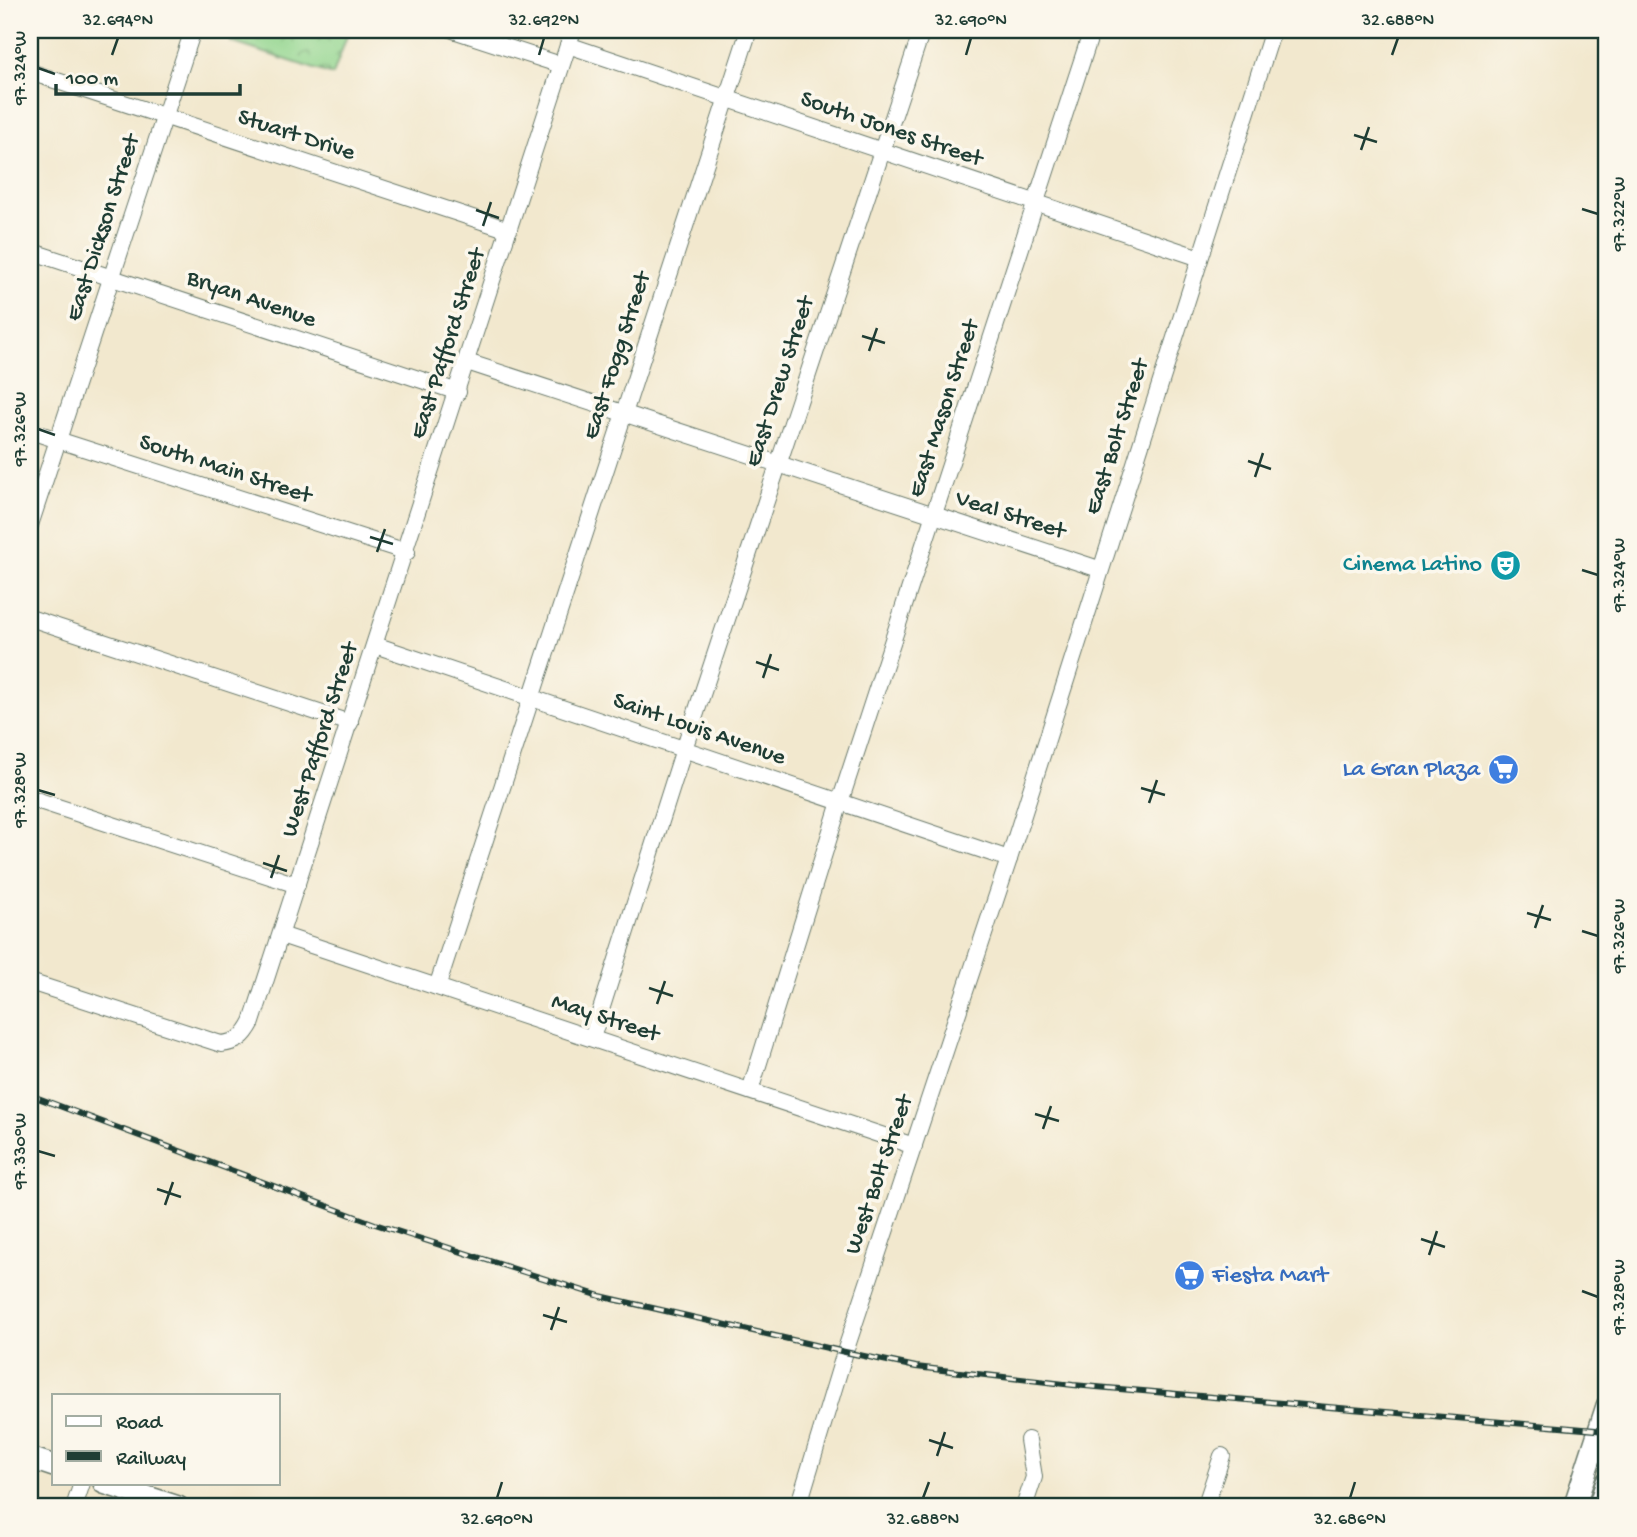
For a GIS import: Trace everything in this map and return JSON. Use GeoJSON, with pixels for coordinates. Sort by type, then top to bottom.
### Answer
{"type":"FeatureCollection","features":[{"type":"Feature","properties":{"kind":"main road"},"geometry":{"type":"LineString","coordinates":[[1574,1507],[1607,1406]]}},
{"type":"Feature","properties":{"kind":"main road"},"geometry":{"type":"LineString","coordinates":[[30,1458],[52,1465]]}},
{"type":"Feature","properties":{"kind":"main road"},"geometry":{"type":"LineString","coordinates":[[1599,1507],[1607,1482]]}},
{"type":"Feature","properties":{"kind":"main road"},"geometry":{"type":"LineString","coordinates":[[107,1484],[178,1507]]}},
{"type":"Feature","properties":{"kind":"street","name":"East Dickson Street"},"geometry":{"type":"LineString","coordinates":[[30,525],[193,30]]}},
{"type":"Feature","properties":{"kind":"street"},"geometry":{"type":"LineString","coordinates":[[453,30],[561,65]]}},
{"type":"Feature","properties":{"kind":"street","name":"East Fogg Street"},"geometry":{"type":"LineString","coordinates":[[437,987],[750,30]]}},
{"type":"Feature","properties":{"kind":"street","name":"East Drew Street"},"geometry":{"type":"LineString","coordinates":[[592,1038],[684,749],[922,30]]}},
{"type":"Feature","properties":{"kind":"street","name":"East Mason Street"},"geometry":{"type":"LineString","coordinates":[[750,1091],[840,802],[1092,30]]}},
{"type":"Feature","properties":{"kind":"street","name":"East Bolt Street"},"geometry":{"type":"LineString","coordinates":[[1009,859],[1099,569],[1273,30]]}},
{"type":"Feature","properties":{"kind":"street","name":"East Pafford Street"},"geometry":{"type":"LineString","coordinates":[[407,552],[570,38]]}},
{"type":"Feature","properties":{"kind":"street","name":"South Jones Street"},"geometry":{"type":"LineString","coordinates":[[570,38],[727,99],[1200,258]]}},
{"type":"Feature","properties":{"kind":"street","name":"Stuart Drive"},"geometry":{"type":"LineString","coordinates":[[30,72],[509,230]]}},
{"type":"Feature","properties":{"kind":"street","name":"Bryan Avenue"},"geometry":{"type":"LineString","coordinates":[[30,251],[457,391]]}},
{"type":"Feature","properties":{"kind":"street","name":"Veal Street"},"geometry":{"type":"LineString","coordinates":[[467,362],[1099,569]]}},
{"type":"Feature","properties":{"kind":"street","name":"South Main Street"},"geometry":{"type":"LineString","coordinates":[[30,431],[407,552]]}},
{"type":"Feature","properties":{"kind":"street","name":"West Pafford Street"},"geometry":{"type":"LineString","coordinates":[[30,982],[221,1044],[235,1042],[245,1036],[252,1022],[407,552]]}},
{"type":"Feature","properties":{"kind":"street"},"geometry":{"type":"LineString","coordinates":[[30,618],[350,723]]}},
{"type":"Feature","properties":{"kind":"street","name":"Saint Louis Avenue"},"geometry":{"type":"LineString","coordinates":[[376,645],[1009,859]]}},
{"type":"Feature","properties":{"kind":"street"},"geometry":{"type":"LineString","coordinates":[[30,798],[297,885]]}},
{"type":"Feature","properties":{"kind":"street","name":"West Bolt Street"},"geometry":{"type":"LineString","coordinates":[[799,1507],[845,1352],[1009,859]]}},
{"type":"Feature","properties":{"kind":"street","name":"May Street"},"geometry":{"type":"LineString","coordinates":[[281,935],[914,1146]]}},
{"type":"Feature","properties":{"kind":"street"},"geometry":{"type":"LineString","coordinates":[[1024,1507],[1034,1476],[1028,1440]]}},
{"type":"Feature","properties":{"kind":"street"},"geometry":{"type":"LineString","coordinates":[[1205,1507],[1222,1456]]}},
{"type":"Feature","properties":{"kind":"street"},"geometry":{"type":"LineString","coordinates":[[74,1507],[82,1484]]}},
{"type":"Feature","properties":{"kind":"green space"},"geometry":{"type":"Polygon","coordinates":[[[235,30],[349,30],[333,75],[231,42],[235,30]]]}},
{"type":"Feature","properties":{"kind":"railway"},"geometry":{"type":"LineString","coordinates":[[30,1095],[375,1224],[527,1273],[600,1296],[845,1352],[916,1367],[1073,1385],[1607,1431]]}},
{"type":"Feature","properties":{"kind":"place","name":"Cinema Latino"},"geometry":{"type":"Point","coordinates":[1505,565]}},
{"type":"Feature","properties":{"kind":"place","name":"La Gran Plaza"},"geometry":{"type":"Point","coordinates":[1503,770]}},
{"type":"Feature","properties":{"kind":"place","name":"Fiesta Mart"},"geometry":{"type":"Point","coordinates":[1189,1276]}}]}
